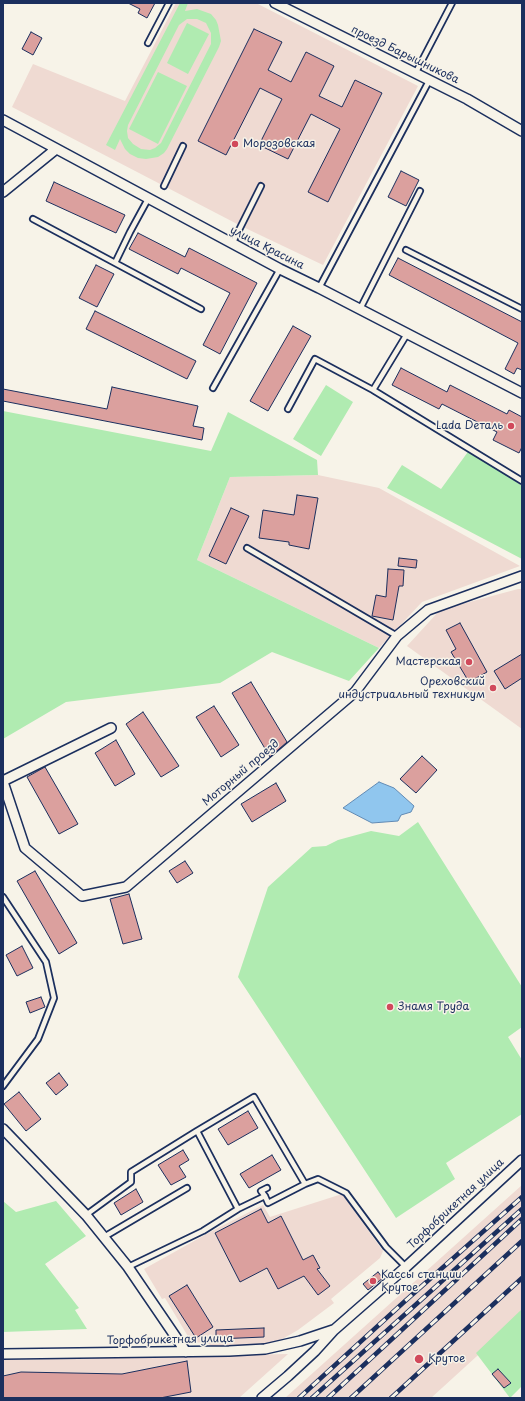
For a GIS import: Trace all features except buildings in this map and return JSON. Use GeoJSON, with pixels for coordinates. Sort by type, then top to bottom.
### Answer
{"type":"FeatureCollection","features":[{"type":"Feature","properties":{"kind":"street","name":"проезд Барышникова"},"geometry":{"type":"LineString","coordinates":[[275,3],[467,99],[522,131]]}},
{"type":"Feature","properties":{"kind":"street","name":"улица Красина"},"geometry":{"type":"LineString","coordinates":[[3,120],[232,244],[522,393]]}},
{"type":"Feature","properties":{"kind":"street"},"geometry":{"type":"LineString","coordinates":[[3,192],[56,149]]}},
{"type":"Feature","properties":{"kind":"street","name":"Моторный проезд"},"geometry":{"type":"LineString","coordinates":[[3,782],[25,848],[82,896],[126,887],[355,692],[397,636],[428,610],[522,576]]}},
{"type":"Feature","properties":{"kind":"street"},"geometry":{"type":"LineString","coordinates":[[3,782],[111,728]]}},
{"type":"Feature","properties":{"kind":"street"},"geometry":{"type":"LineString","coordinates":[[3,1129],[86,1215],[128,1267],[186,1352]]}},
{"type":"Feature","properties":{"kind":"street","name":"Торфобрикетная улица"},"geometry":{"type":"LineString","coordinates":[[262,1398],[310,1356],[334,1330],[406,1267],[522,1160]]}},
{"type":"Feature","properties":{"kind":"street","name":"Торфобрикетная улица"},"geometry":{"type":"LineString","coordinates":[[3,1354],[186,1352],[265,1349],[300,1341],[334,1330]]}},
{"type":"Feature","properties":{"kind":"lane"},"geometry":{"type":"LineString","coordinates":[[148,43],[169,3]]}},
{"type":"Feature","properties":{"kind":"lane"},"geometry":{"type":"LineString","coordinates":[[415,74],[452,3]]}},
{"type":"Feature","properties":{"kind":"lane"},"geometry":{"type":"LineString","coordinates":[[319,288],[430,81]]}},
{"type":"Feature","properties":{"kind":"lane"},"geometry":{"type":"LineString","coordinates":[[164,186],[183,146]]}},
{"type":"Feature","properties":{"kind":"lane"},"geometry":{"type":"LineString","coordinates":[[232,244],[261,186]]}},
{"type":"Feature","properties":{"kind":"lane"},"geometry":{"type":"LineString","coordinates":[[360,309],[420,191]]}},
{"type":"Feature","properties":{"kind":"lane"},"geometry":{"type":"LineString","coordinates":[[115,263],[148,199]]}},
{"type":"Feature","properties":{"kind":"lane"},"geometry":{"type":"LineString","coordinates":[[33,218],[201,309]]}},
{"type":"Feature","properties":{"kind":"lane"},"geometry":{"type":"LineString","coordinates":[[406,250],[522,309]]}},
{"type":"Feature","properties":{"kind":"lane"},"geometry":{"type":"LineString","coordinates":[[213,388],[280,269]]}},
{"type":"Feature","properties":{"kind":"lane"},"geometry":{"type":"LineString","coordinates":[[373,390],[407,334]]}},
{"type":"Feature","properties":{"kind":"lane"},"geometry":{"type":"LineString","coordinates":[[288,409],[315,359],[373,390],[522,481]]}},
{"type":"Feature","properties":{"kind":"lane"},"geometry":{"type":"LineString","coordinates":[[247,548],[397,636]]}},
{"type":"Feature","properties":{"kind":"lane"},"geometry":{"type":"LineString","coordinates":[[3,897],[46,962],[54,998],[38,1039],[3,1086]]}},
{"type":"Feature","properties":{"kind":"lane"},"geometry":{"type":"LineString","coordinates":[[86,1215],[131,1182],[131,1172],[254,1097],[305,1184]]}},
{"type":"Feature","properties":{"kind":"lane"},"geometry":{"type":"LineString","coordinates":[[196,1131],[238,1209]]}},
{"type":"Feature","properties":{"kind":"lane"},"geometry":{"type":"LineString","coordinates":[[267,1188],[261,1191],[268,1203],[318,1179],[346,1192],[386,1247],[406,1267]]}},
{"type":"Feature","properties":{"kind":"lane"},"geometry":{"type":"LineString","coordinates":[[104,1237],[187,1188]]}},
{"type":"Feature","properties":{"kind":"lane"},"geometry":{"type":"LineString","coordinates":[[128,1267],[203,1231],[238,1209],[265,1196]]}},
{"type":"Feature","properties":{"kind":"shaded area","name":"Морозовская"},"geometry":{"type":"Polygon","coordinates":[[[176,3],[256,3],[418,86],[323,265],[241,226],[12,107],[33,64],[125,101],[176,3]]]}},
{"type":"Feature","properties":{"kind":"shaded area"},"geometry":{"type":"Polygon","coordinates":[[[318,475],[379,488],[520,566],[422,602],[379,648],[197,560],[230,477],[318,475]]]}},
{"type":"Feature","properties":{"kind":"shaded area","name":"Ореховский индустриальный техникум"},"geometry":{"type":"Polygon","coordinates":[[[522,589],[522,729],[407,646],[440,610],[522,589]]]}},
{"type":"Feature","properties":{"kind":"shaded area"},"geometry":{"type":"Polygon","coordinates":[[[522,1185],[522,1315],[431,1398],[285,1398],[522,1185]]]}},
{"type":"Feature","properties":{"kind":"shaded area"},"geometry":{"type":"Polygon","coordinates":[[[342,1194],[383,1251],[380,1258],[331,1299],[334,1303],[298,1330],[273,1343],[213,1347],[206,1342],[192,1343],[165,1298],[162,1299],[144,1269],[212,1231],[263,1205],[270,1217],[342,1194]]]}},
{"type":"Feature","properties":{"kind":"shaded area"},"geometry":{"type":"Polygon","coordinates":[[[288,1354],[239,1398],[3,1398],[3,1360],[288,1354]]]}},
{"type":"Feature","properties":{"kind":"green space"},"geometry":{"type":"Polygon","coordinates":[[[180,3],[188,3],[185,11],[197,9],[211,14],[218,25],[221,41],[219,47],[164,153],[158,157],[146,159],[138,158],[130,154],[125,149],[120,139],[115,150],[106,145],[180,3]],[[187,19],[179,25],[128,125],[128,138],[133,144],[141,149],[150,150],[161,143],[211,44],[211,33],[206,23],[197,19],[187,19]]]}},
{"type":"Feature","properties":{"kind":"green space"},"geometry":{"type":"Polygon","coordinates":[[[187,23],[209,34],[188,74],[167,63],[187,23]]]}},
{"type":"Feature","properties":{"kind":"green space"},"geometry":{"type":"Polygon","coordinates":[[[158,72],[187,86],[158,144],[129,129],[158,72]]]}},
{"type":"Feature","properties":{"kind":"green space"},"geometry":{"type":"Polygon","coordinates":[[[326,385],[353,402],[321,456],[293,439],[326,385]]]}},
{"type":"Feature","properties":{"kind":"green space"},"geometry":{"type":"Polygon","coordinates":[[[3,411],[211,451],[228,412],[317,460],[318,475],[230,477],[197,560],[379,648],[349,681],[272,652],[220,683],[66,702],[3,739],[3,411]]]}},
{"type":"Feature","properties":{"kind":"green space"},"geometry":{"type":"Polygon","coordinates":[[[470,449],[522,486],[522,559],[387,488],[402,465],[441,489],[470,449]]]}},
{"type":"Feature","properties":{"kind":"green space","name":"Знамя Труда"},"geometry":{"type":"Polygon","coordinates":[[[418,822],[522,987],[522,1027],[508,1037],[522,1060],[522,1114],[446,1163],[455,1179],[396,1218],[238,977],[268,887],[312,847],[326,846],[338,840],[371,831],[399,836],[418,822]]]}},
{"type":"Feature","properties":{"kind":"green space"},"geometry":{"type":"Polygon","coordinates":[[[3,1201],[16,1212],[56,1201],[86,1236],[45,1264],[79,1308],[75,1310],[87,1329],[3,1332],[3,1201]]]}},
{"type":"Feature","properties":{"kind":"green space"},"geometry":{"type":"Polygon","coordinates":[[[522,1309],[522,1386],[510,1398],[476,1353],[522,1309]]]}},
{"type":"Feature","properties":{"kind":"water"},"geometry":{"type":"Polygon","coordinates":[[[379,782],[394,788],[414,806],[411,812],[401,815],[398,821],[372,823],[343,808],[379,782]]]}},
{"type":"Feature","properties":{"kind":"railway"},"geometry":{"type":"LineString","coordinates":[[299,1398],[522,1197]]}},
{"type":"Feature","properties":{"kind":"railway"},"geometry":{"type":"LineString","coordinates":[[312,1398],[522,1209]]}},
{"type":"Feature","properties":{"kind":"railway"},"geometry":{"type":"LineString","coordinates":[[328,1398],[522,1219]]}},
{"type":"Feature","properties":{"kind":"railway"},"geometry":{"type":"LineString","coordinates":[[351,1398],[522,1241]]}},
{"type":"Feature","properties":{"kind":"railway"},"geometry":{"type":"LineString","coordinates":[[391,1398],[522,1278]]}},
{"type":"Feature","properties":{"kind":"place","name":"Морозовская"},"geometry":{"type":"Point","coordinates":[235,144]}},
{"type":"Feature","properties":{"kind":"place","name":"Lada Dеталь"},"geometry":{"type":"Point","coordinates":[511,426]}},
{"type":"Feature","properties":{"kind":"place","name":"Мастерская"},"geometry":{"type":"Point","coordinates":[469,662]}},
{"type":"Feature","properties":{"kind":"place","name":"Ореховский индустриальный техникум"},"geometry":{"type":"Point","coordinates":[493,688]}},
{"type":"Feature","properties":{"kind":"place","name":"Знамя Труда"},"geometry":{"type":"Point","coordinates":[390,1007]}},
{"type":"Feature","properties":{"kind":"place","name":"Кассы станции Крутое"},"geometry":{"type":"Point","coordinates":[373,1281]}},
{"type":"Feature","properties":{"kind":"place","name":"Крутое"},"geometry":{"type":"Point","coordinates":[419,1359]}}]}
